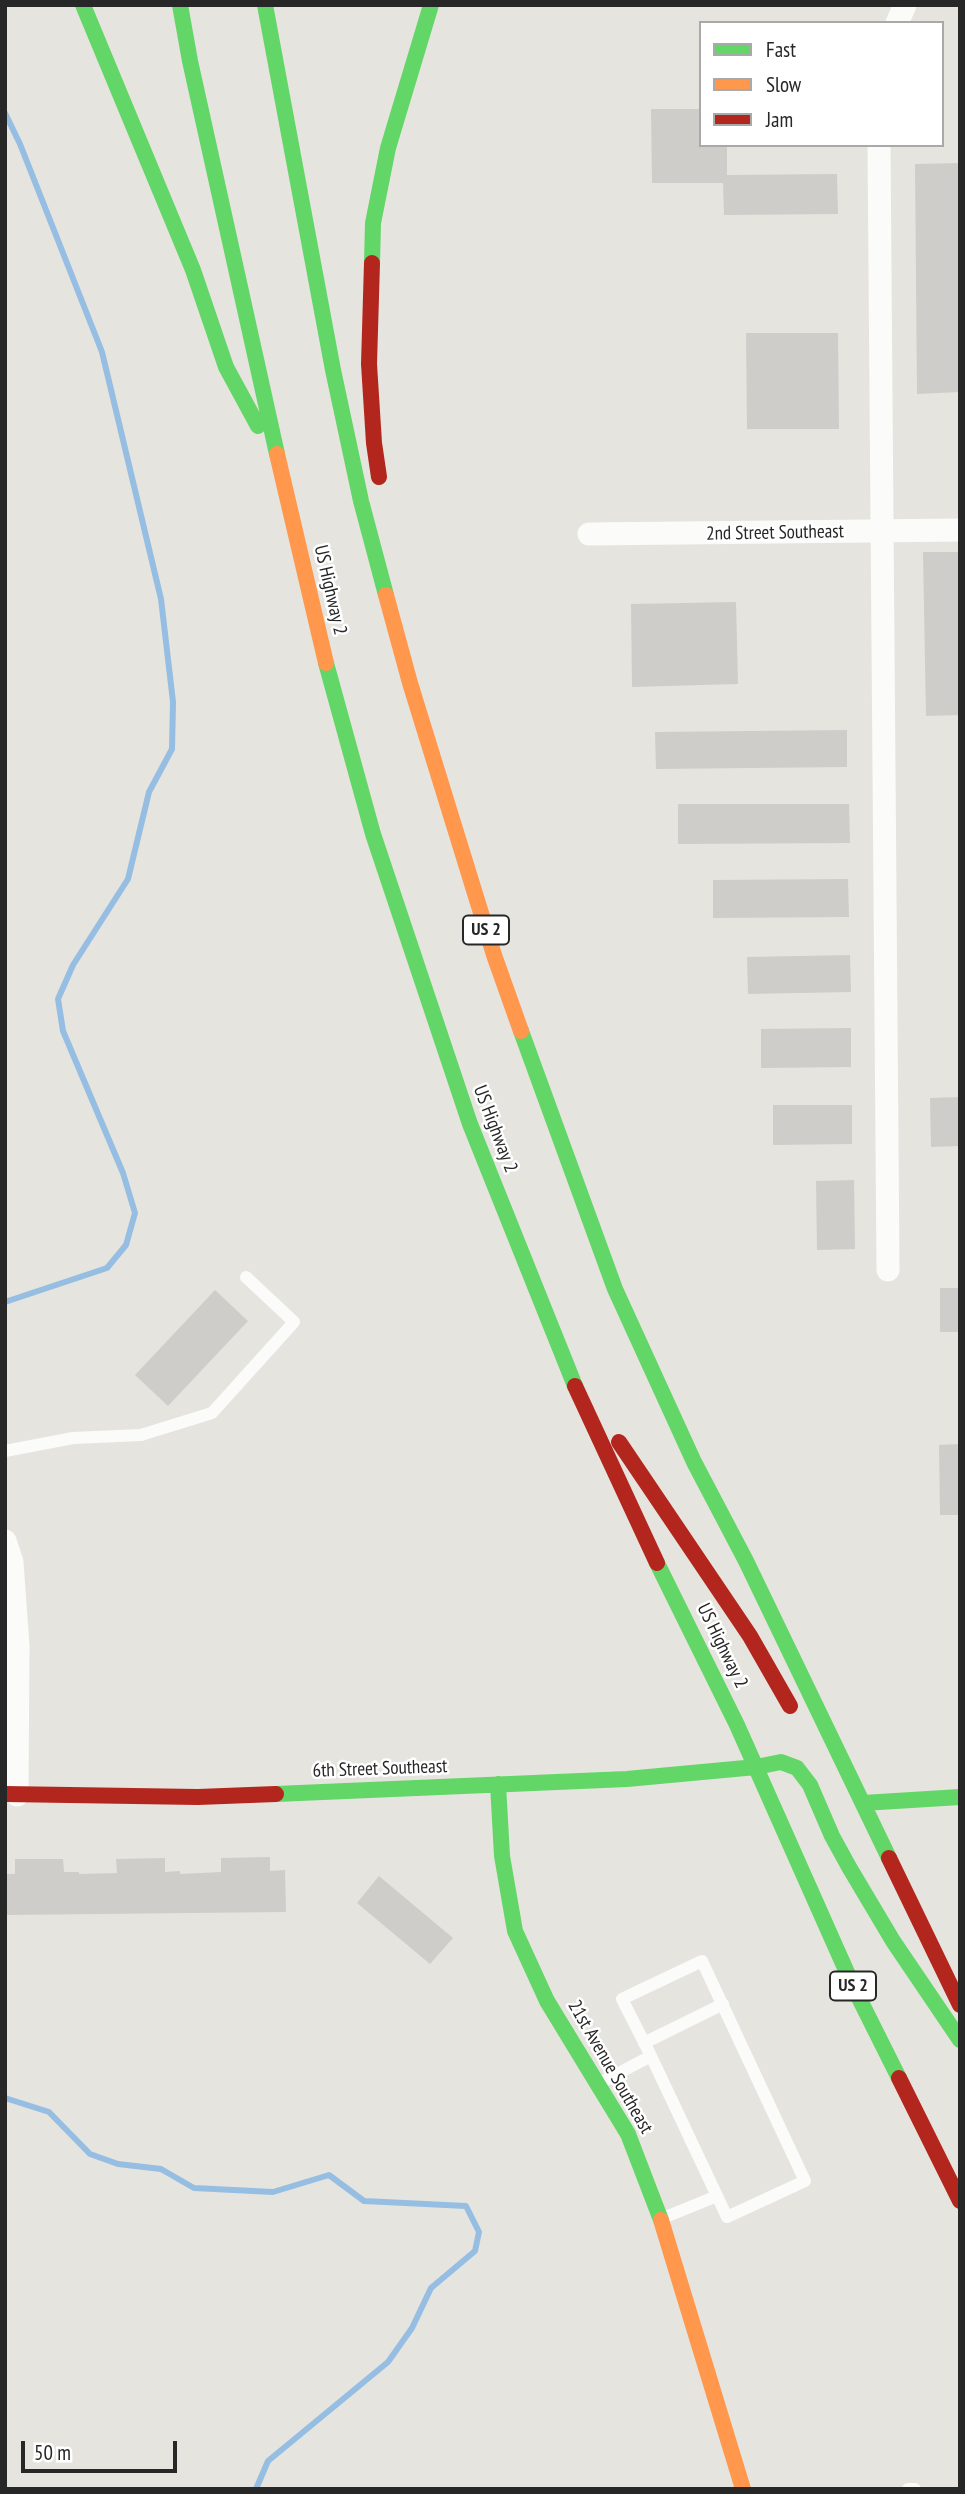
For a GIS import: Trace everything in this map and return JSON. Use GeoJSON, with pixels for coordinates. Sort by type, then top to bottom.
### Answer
{"type":"FeatureCollection","features":[{"type":"Feature","properties":{"kind":"main road"},"geometry":{"type":"LineString","coordinates":[[83,5],[193,270],[226,368],[279,463]]}},
{"type":"Feature","properties":{"kind":"main road","name":"US Highway 2"},"geometry":{"type":"LineString","coordinates":[[180,5],[190,61],[321,643],[373,834],[470,1125],[569,1373],[640,1529],[756,1767],[853,1986],[960,2201]]}},
{"type":"Feature","properties":{"kind":"main road","name":"US 2"},"geometry":{"type":"LineString","coordinates":[[265,5],[333,370],[361,500],[410,683],[494,955],[615,1289],[694,1462],[746,1561],[960,2005]]}},
{"type":"Feature","properties":{"kind":"main road"},"geometry":{"type":"LineString","coordinates":[[383,497],[374,443],[369,364],[373,223],[388,148],[431,5]]}},
{"type":"Feature","properties":{"kind":"main road"},"geometry":{"type":"LineString","coordinates":[[391,551],[410,683]]}},
{"type":"Feature","properties":{"kind":"main road"},"geometry":{"type":"LineString","coordinates":[[569,1373],[698,1555],[750,1636],[795,1717]]}},
{"type":"Feature","properties":{"kind":"main road","name":"6th Street Southeast"},"geometry":{"type":"LineString","coordinates":[[11,1794],[198,1797],[627,1779],[756,1767],[781,1762],[797,1768],[810,1785],[849,1867],[887,1931],[960,2040]]}},
{"type":"Feature","properties":{"kind":"main road","name":"21st Avenue Southeast"},"geometry":{"type":"LineString","coordinates":[[498,1784],[502,1856],[515,1931],[547,2001],[628,2134],[661,2219],[743,2489]]}},
{"type":"Feature","properties":{"kind":"main road"},"geometry":{"type":"LineString","coordinates":[[838,1793],[845,1800],[863,1803],[960,1797]]}},
{"type":"Feature","properties":{"kind":"street"},"geometry":{"type":"LineString","coordinates":[[898,21],[905,5]]}},
{"type":"Feature","properties":{"kind":"street"},"geometry":{"type":"LineString","coordinates":[[879,147],[888,1270]]}},
{"type":"Feature","properties":{"kind":"street","name":"2nd Street Southeast"},"geometry":{"type":"LineString","coordinates":[[590,534],[960,530]]}},
{"type":"Feature","properties":{"kind":"street"},"geometry":{"type":"LineString","coordinates":[[5,1541],[12,1562],[11,1794]]}},
{"type":"Feature","properties":{"kind":"lane"},"geometry":{"type":"LineString","coordinates":[[5,1451],[73,1438],[141,1434],[212,1413],[294,1322],[246,1276]]}},
{"type":"Feature","properties":{"kind":"lane"},"geometry":{"type":"LineString","coordinates":[[702,1961],[723,2004],[805,2182],[727,2217],[622,1999],[702,1961]]}},
{"type":"Feature","properties":{"kind":"lane"},"geometry":{"type":"LineString","coordinates":[[644,2043],[723,2004]]}},
{"type":"Feature","properties":{"kind":"lane"},"geometry":{"type":"LineString","coordinates":[[598,2085],[650,2056]]}},
{"type":"Feature","properties":{"kind":"lane"},"geometry":{"type":"LineString","coordinates":[[661,2219],[717,2196]]}},
{"type":"Feature","properties":{"kind":"lane"},"geometry":{"type":"LineString","coordinates":[[908,2489],[915,2489]]}},
{"type":"Feature","properties":{"kind":"building"},"geometry":{"type":"Polygon","coordinates":[[[651,109],[699,109],[699,147],[727,147],[727,175],[837,174],[838,214],[724,215],[723,183],[652,183],[651,109]]]}},
{"type":"Feature","properties":{"kind":"building"},"geometry":{"type":"Polygon","coordinates":[[[960,163],[960,392],[917,394],[915,164],[960,163]]]}},
{"type":"Feature","properties":{"kind":"building"},"geometry":{"type":"Polygon","coordinates":[[[746,333],[838,333],[839,429],[747,429],[746,333]]]}},
{"type":"Feature","properties":{"kind":"building"},"geometry":{"type":"Polygon","coordinates":[[[923,552],[960,552],[960,715],[926,716],[923,552]]]}},
{"type":"Feature","properties":{"kind":"building"},"geometry":{"type":"Polygon","coordinates":[[[736,602],[738,684],[632,687],[631,604],[736,602]]]}},
{"type":"Feature","properties":{"kind":"building"},"geometry":{"type":"Polygon","coordinates":[[[847,730],[847,767],[656,769],[655,732],[847,730]]]}},
{"type":"Feature","properties":{"kind":"building"},"geometry":{"type":"Polygon","coordinates":[[[678,804],[849,804],[850,843],[678,844],[678,804]]]}},
{"type":"Feature","properties":{"kind":"building"},"geometry":{"type":"Polygon","coordinates":[[[848,879],[849,917],[713,918],[713,880],[848,879]]]}},
{"type":"Feature","properties":{"kind":"building"},"geometry":{"type":"Polygon","coordinates":[[[850,955],[851,992],[748,994],[747,957],[850,955]]]}},
{"type":"Feature","properties":{"kind":"building"},"geometry":{"type":"Polygon","coordinates":[[[851,1028],[851,1067],[761,1068],[761,1029],[851,1028]]]}},
{"type":"Feature","properties":{"kind":"building"},"geometry":{"type":"Polygon","coordinates":[[[960,1097],[960,1146],[931,1147],[930,1098],[960,1097]]]}},
{"type":"Feature","properties":{"kind":"building"},"geometry":{"type":"Polygon","coordinates":[[[773,1105],[852,1105],[852,1144],[773,1145],[773,1105]]]}},
{"type":"Feature","properties":{"kind":"building"},"geometry":{"type":"Polygon","coordinates":[[[854,1180],[855,1249],[817,1250],[816,1181],[854,1180]]]}},
{"type":"Feature","properties":{"kind":"building"},"geometry":{"type":"Polygon","coordinates":[[[940,1288],[960,1288],[960,1332],[940,1332],[940,1288]]]}},
{"type":"Feature","properties":{"kind":"building"},"geometry":{"type":"Polygon","coordinates":[[[215,1290],[248,1321],[168,1406],[135,1375],[215,1290]]]}},
{"type":"Feature","properties":{"kind":"building"},"geometry":{"type":"Polygon","coordinates":[[[960,1444],[960,1515],[940,1515],[939,1445],[960,1444]]]}},
{"type":"Feature","properties":{"kind":"building"},"geometry":{"type":"Polygon","coordinates":[[[270,1857],[270,1871],[285,1870],[286,1912],[5,1915],[5,1874],[15,1874],[15,1859],[63,1859],[64,1872],[79,1874],[117,1873],[116,1859],[165,1858],[165,1872],[180,1871],[180,1874],[221,1872],[221,1858],[270,1857]]]}},
{"type":"Feature","properties":{"kind":"building"},"geometry":{"type":"Polygon","coordinates":[[[379,1876],[453,1938],[430,1964],[357,1903],[379,1876]]]}},
{"type":"Feature","properties":{"kind":"waterway"},"geometry":{"type":"LineString","coordinates":[[5,113],[20,144],[102,352],[161,599],[173,702],[172,749],[149,792],[128,879],[73,965],[58,999],[63,1031],[123,1173],[135,1213],[126,1245],[107,1268],[5,1302]]}},
{"type":"Feature","properties":{"kind":"waterway"},"geometry":{"type":"LineString","coordinates":[[5,2098],[49,2112],[90,2154],[118,2164],[161,2169],[194,2188],[273,2192],[329,2175],[364,2201],[466,2206],[479,2232],[475,2251],[431,2288],[412,2328],[388,2362],[268,2461],[256,2489]]}},
{"type":"Feature","properties":{"kind":"traffic: fast"},"geometry":{"type":"LineString","coordinates":[[83,5],[193,270],[226,367],[258,426]]}},
{"type":"Feature","properties":{"kind":"traffic: fast"},"geometry":{"type":"LineString","coordinates":[[180,5],[277,454]]}},
{"type":"Feature","properties":{"kind":"traffic: fast"},"geometry":{"type":"LineString","coordinates":[[265,5],[333,370],[361,501],[386,595]]}},
{"type":"Feature","properties":{"kind":"traffic: fast"},"geometry":{"type":"LineString","coordinates":[[372,263],[373,223],[388,148],[431,5]]}},
{"type":"Feature","properties":{"kind":"traffic: fast"},"geometry":{"type":"LineString","coordinates":[[326,663],[373,834],[470,1124],[575,1386]]}},
{"type":"Feature","properties":{"kind":"traffic: fast"},"geometry":{"type":"LineString","coordinates":[[521,1031],[615,1289],[694,1462],[746,1561],[889,1858]]}},
{"type":"Feature","properties":{"kind":"traffic: fast"},"geometry":{"type":"LineString","coordinates":[[657,1563],[737,1725],[853,1986],[899,2078]]}},
{"type":"Feature","properties":{"kind":"traffic: fast"},"geometry":{"type":"LineString","coordinates":[[756,1767],[781,1762],[797,1768],[810,1785],[849,1867],[893,1941],[960,2040]]}},
{"type":"Feature","properties":{"kind":"traffic: fast"},"geometry":{"type":"LineString","coordinates":[[276,1794],[627,1779],[756,1767]]}},
{"type":"Feature","properties":{"kind":"traffic: fast"},"geometry":{"type":"LineString","coordinates":[[498,1784],[502,1856],[515,1931],[547,2001],[628,2134],[661,2220]]}},
{"type":"Feature","properties":{"kind":"traffic: fast"},"geometry":{"type":"LineString","coordinates":[[863,1803],[960,1797]]}},
{"type":"Feature","properties":{"kind":"traffic: slow"},"geometry":{"type":"LineString","coordinates":[[277,454],[326,663]]}},
{"type":"Feature","properties":{"kind":"traffic: slow"},"geometry":{"type":"LineString","coordinates":[[386,595],[410,683],[494,955],[521,1031]]}},
{"type":"Feature","properties":{"kind":"traffic: slow"},"geometry":{"type":"LineString","coordinates":[[661,2220],[743,2489]]}},
{"type":"Feature","properties":{"kind":"traffic: jam"},"geometry":{"type":"LineString","coordinates":[[372,263],[369,364],[379,477]]}},
{"type":"Feature","properties":{"kind":"traffic: jam"},"geometry":{"type":"LineString","coordinates":[[575,1386],[657,1563]]}},
{"type":"Feature","properties":{"kind":"traffic: jam"},"geometry":{"type":"LineString","coordinates":[[619,1442],[750,1636],[790,1706]]}},
{"type":"Feature","properties":{"kind":"traffic: jam"},"geometry":{"type":"LineString","coordinates":[[5,1794],[198,1797],[276,1794]]}},
{"type":"Feature","properties":{"kind":"traffic: jam"},"geometry":{"type":"LineString","coordinates":[[889,1858],[960,2005]]}},
{"type":"Feature","properties":{"kind":"traffic: jam"},"geometry":{"type":"LineString","coordinates":[[899,2078],[960,2201]]}}]}
